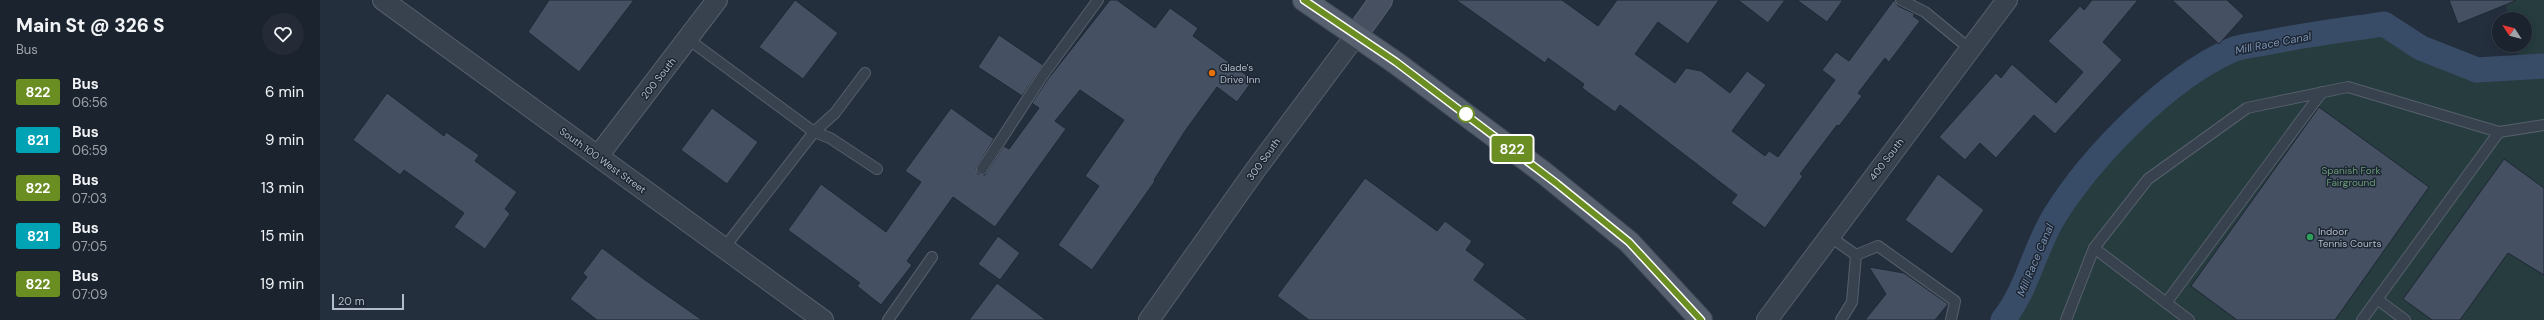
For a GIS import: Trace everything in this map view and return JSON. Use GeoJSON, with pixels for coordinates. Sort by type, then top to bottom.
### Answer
{"type":"FeatureCollection","features":[{"type":"Feature","properties":{"kind":"main road"},"geometry":{"type":"LineString","coordinates":[[1304,0],[1356,35],[1524,158],[1629,242],[1702,320]]}},
{"type":"Feature","properties":{"kind":"main road","name":"300 South"},"geometry":{"type":"LineString","coordinates":[[1356,35],[1381,0]]}},
{"type":"Feature","properties":{"kind":"street","name":"South 100 West Street"},"geometry":{"type":"LineString","coordinates":[[384,0],[823,320]]}},
{"type":"Feature","properties":{"kind":"street","name":"200 South"},"geometry":{"type":"LineString","coordinates":[[598,156],[717,0]]}},
{"type":"Feature","properties":{"kind":"street","name":"400 South"},"geometry":{"type":"LineString","coordinates":[[1767,320],[2007,0]]}},
{"type":"Feature","properties":{"kind":"street","name":"300 South"},"geometry":{"type":"LineString","coordinates":[[1149,320],[1256,169],[1356,35]]}},
{"type":"Feature","properties":{"kind":"lane"},"geometry":{"type":"LineString","coordinates":[[982,169],[1043,75],[1098,0]]}},
{"type":"Feature","properties":{"kind":"lane"},"geometry":{"type":"LineString","coordinates":[[1901,0],[1925,12],[1970,49]]}},
{"type":"Feature","properties":{"kind":"lane"},"geometry":{"type":"LineString","coordinates":[[688,39],[814,132],[830,138],[877,169]]}},
{"type":"Feature","properties":{"kind":"lane"},"geometry":{"type":"LineString","coordinates":[[724,248],[814,132],[835,113],[865,73]]}},
{"type":"Feature","properties":{"kind":"lane"},"geometry":{"type":"LineString","coordinates":[[2066,320],[2094,248],[2148,179],[2247,108],[2348,86],[2499,132],[2544,125]]}},
{"type":"Feature","properties":{"kind":"lane"},"geometry":{"type":"LineString","coordinates":[[2166,303],[2322,92]]}},
{"type":"Feature","properties":{"kind":"lane"},"geometry":{"type":"LineString","coordinates":[[2362,320],[2499,132]]}},
{"type":"Feature","properties":{"kind":"lane"},"geometry":{"type":"LineString","coordinates":[[1829,236],[1856,254]]}},
{"type":"Feature","properties":{"kind":"lane"},"geometry":{"type":"LineString","coordinates":[[1856,254],[1878,246],[1955,301],[1951,320]]}},
{"type":"Feature","properties":{"kind":"lane"},"geometry":{"type":"LineString","coordinates":[[2094,248],[2188,320]]}},
{"type":"Feature","properties":{"kind":"lane"},"geometry":{"type":"LineString","coordinates":[[1841,320],[1852,302],[1856,254]]}},
{"type":"Feature","properties":{"kind":"lane"},"geometry":{"type":"LineString","coordinates":[[888,320],[932,257]]}},
{"type":"Feature","properties":{"kind":"lane"},"geometry":{"type":"LineString","coordinates":[[2377,298],[2406,320]]}},
{"type":"Feature","properties":{"kind":"green space","name":"Spanish Fork Fairground"},"geometry":{"type":"Polygon","coordinates":[[[2505,0],[2544,0],[2544,320],[2003,320],[2019,295],[2055,215],[2089,168],[2133,121],[2183,79],[2208,63],[2232,50],[2244,47],[2309,35],[2384,24],[2421,48],[2477,70],[2520,66],[2517,52],[2532,52],[2532,12],[2508,12],[2505,0]]]}},
{"type":"Feature","properties":{"kind":"building"},"geometry":{"type":"Polygon","coordinates":[[[549,0],[634,0],[579,72],[528,32],[549,0]]]}},
{"type":"Feature","properties":{"kind":"building"},"geometry":{"type":"Polygon","coordinates":[[[795,0],[838,33],[803,79],[759,47],[795,0]]]}},
{"type":"Feature","properties":{"kind":"building"},"geometry":{"type":"Polygon","coordinates":[[[1110,0],[1117,0],[1155,28],[1170,8],[1198,28],[1193,36],[1253,80],[1237,102],[1217,87],[1185,131],[1154,180],[1155,181],[1092,270],[1058,245],[1099,186],[1085,176],[1124,120],[1080,90],[1055,121],[1066,129],[995,227],[953,197],[907,261],[912,265],[881,305],[857,286],[860,283],[788,230],[821,184],[886,232],[921,182],[905,171],[951,108],[994,139],[976,168],[978,174],[985,175],[1004,146],[1009,149],[1039,108],[1032,103],[1048,79],[1110,0]]]}},
{"type":"Feature","properties":{"kind":"building"},"geometry":{"type":"Polygon","coordinates":[[[1456,0],[1562,0],[1598,26],[1617,0],[1719,0],[1688,44],[1658,22],[1635,54],[1675,83],[1686,68],[1701,71],[1730,93],[1747,71],[1766,85],[1732,131],[1765,156],[1769,151],[1778,157],[1835,80],[1822,70],[1836,52],[1849,61],[1894,0],[1898,6],[1915,14],[1913,16],[1920,21],[1889,62],[1885,58],[1858,93],[1862,96],[1839,126],[1837,125],[1800,174],[1803,176],[1765,228],[1731,203],[1737,195],[1620,105],[1615,112],[1582,88],[1584,84],[1548,58],[1545,63],[1456,0]]]}},
{"type":"Feature","properties":{"kind":"building"},"geometry":{"type":"Polygon","coordinates":[[[1738,0],[1785,0],[1768,23],[1738,0]]]}},
{"type":"Feature","properties":{"kind":"building"},"geometry":{"type":"Polygon","coordinates":[[[1797,0],[1843,0],[1827,22],[1797,0]]]}},
{"type":"Feature","properties":{"kind":"building"},"geometry":{"type":"Polygon","coordinates":[[[2092,0],[2138,0],[2103,42],[2122,60],[2055,134],[2034,115],[1996,158],[1980,143],[1965,160],[1939,137],[1996,73],[2001,78],[2012,64],[2056,103],[2083,72],[2048,41],[2080,6],[2084,10],[2092,0]]]}},
{"type":"Feature","properties":{"kind":"building"},"geometry":{"type":"Polygon","coordinates":[[[2172,0],[2227,0],[2244,16],[2219,44],[2172,0]]]}},
{"type":"Feature","properties":{"kind":"building"},"geometry":{"type":"Polygon","coordinates":[[[2449,0],[2515,0],[2515,1],[2458,24],[2449,0]]]}},
{"type":"Feature","properties":{"kind":"building"},"geometry":{"type":"Polygon","coordinates":[[[999,35],[1043,65],[1022,96],[978,67],[999,35]]]}},
{"type":"Feature","properties":{"kind":"building"},"geometry":{"type":"Polygon","coordinates":[[[387,93],[444,136],[446,132],[479,155],[475,161],[517,192],[505,209],[510,214],[485,249],[454,227],[464,213],[404,170],[400,175],[353,140],[387,93]]]}},
{"type":"Feature","properties":{"kind":"building","name":"Indoor Tennis Courts"},"geometry":{"type":"Polygon","coordinates":[[[2319,107],[2429,187],[2335,320],[2237,320],[2191,286],[2319,107]]]}},
{"type":"Feature","properties":{"kind":"building"},"geometry":{"type":"Polygon","coordinates":[[[712,108],[758,142],[727,184],[681,150],[712,108]]]}},
{"type":"Feature","properties":{"kind":"building"},"geometry":{"type":"Polygon","coordinates":[[[2504,159],[2544,188],[2544,275],[2508,253],[2460,320],[2432,320],[2403,299],[2504,159]]]}},
{"type":"Feature","properties":{"kind":"building"},"geometry":{"type":"Polygon","coordinates":[[[1938,174],[1984,210],[1952,254],[1905,220],[1938,174]]]}},
{"type":"Feature","properties":{"kind":"building"},"geometry":{"type":"Polygon","coordinates":[[[1365,178],[1437,231],[1445,221],[1472,241],[1466,250],[1485,264],[1474,280],[1528,320],[1309,320],[1277,296],[1365,178]]]}},
{"type":"Feature","properties":{"kind":"building"},"geometry":{"type":"Polygon","coordinates":[[[998,236],[1020,253],[1000,280],[978,264],[998,236]]]}},
{"type":"Feature","properties":{"kind":"building"},"geometry":{"type":"Polygon","coordinates":[[[602,248],[702,320],[597,320],[570,299],[587,277],[583,273],[602,248]]]}},
{"type":"Feature","properties":{"kind":"building"},"geometry":{"type":"Polygon","coordinates":[[[1869,267],[1904,273],[1948,304],[1935,320],[1865,320],[1886,294],[1869,267]]]}},
{"type":"Feature","properties":{"kind":"building"},"geometry":{"type":"Polygon","coordinates":[[[997,283],[1046,320],[969,320],[997,283]]]}},
{"type":"Feature","properties":{"kind":"waterway","name":"Mill Race Canal"},"geometry":{"type":"LineString","coordinates":[[2003,320],[2019,295],[2055,215],[2089,168],[2110,144],[2158,99],[2183,79],[2232,50],[2294,38],[2384,24],[2421,48],[2477,70],[2544,66]]}},
{"type":"Feature","properties":{"kind":"bus line","name":"822"},"geometry":{"type":"LineString","coordinates":[[1304,0],[1396,62],[1556,183],[1629,242],[1701,320]]}},
{"type":"Feature","properties":{"kind":"place","name":"Glade's Drive Inn"},"geometry":{"type":"Point","coordinates":[1212,73]}},
{"type":"Feature","properties":{"kind":"place","name":"Indoor Tennis Courts"},"geometry":{"type":"Point","coordinates":[2310,237]}}]}
